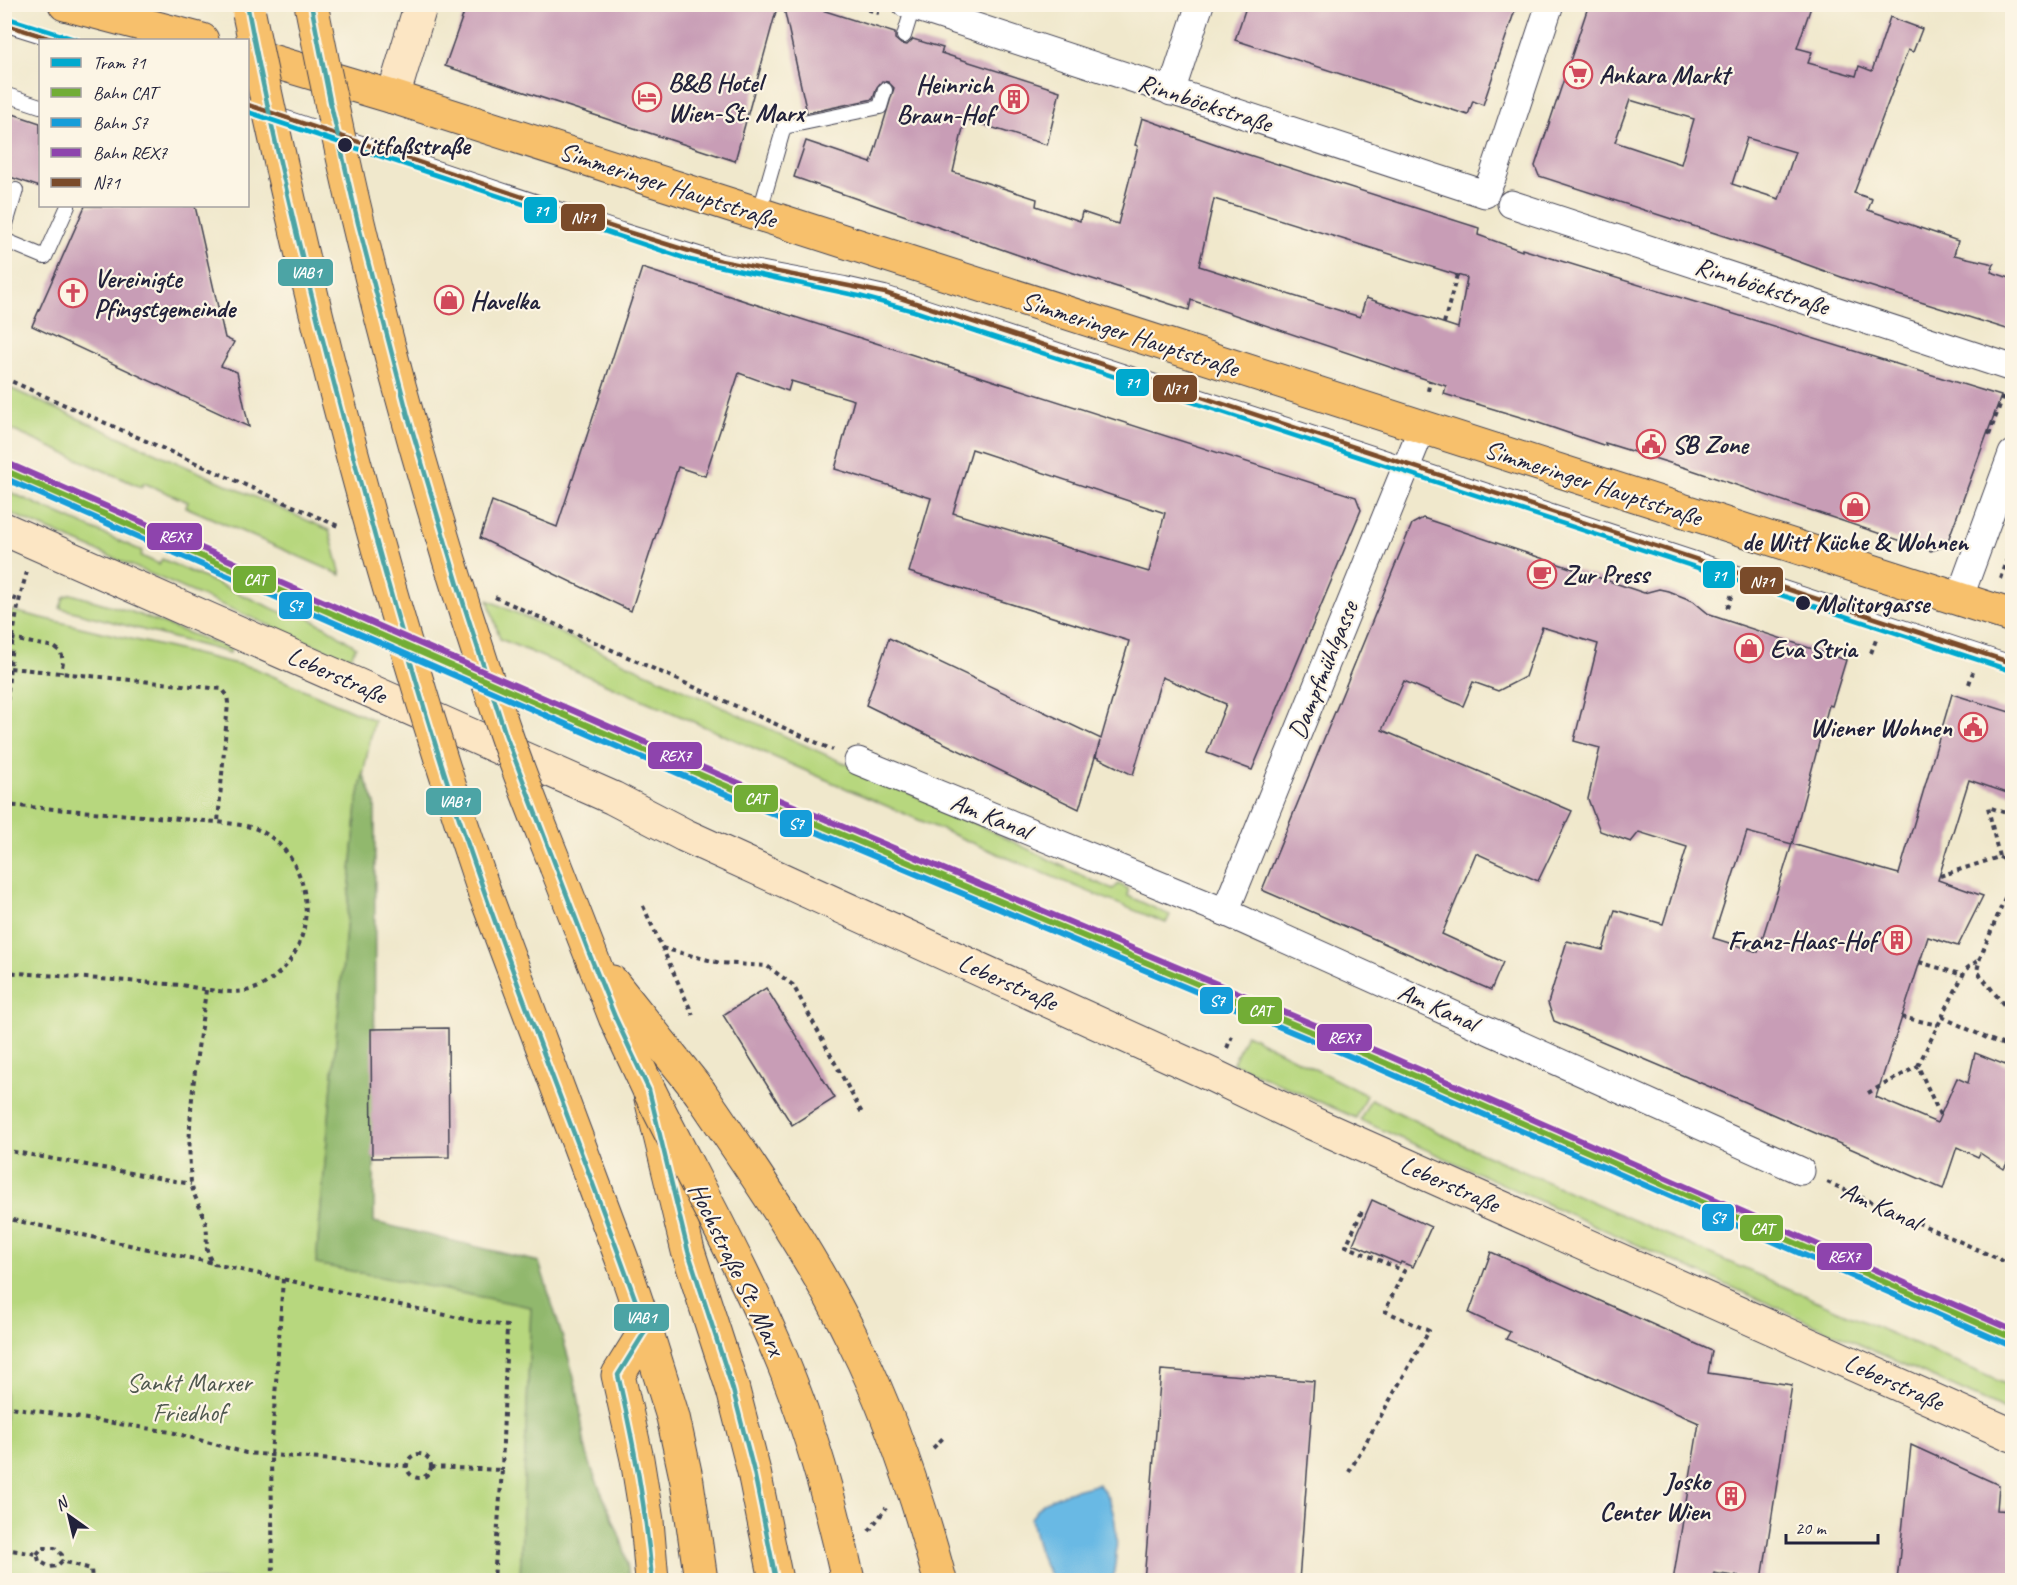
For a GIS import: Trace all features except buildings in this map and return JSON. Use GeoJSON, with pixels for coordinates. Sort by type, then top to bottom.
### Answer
{"type":"FeatureCollection","features":[{"type":"Feature","properties":{"kind":"main road"},"geometry":{"type":"LineString","coordinates":[[65,4],[198,39]]}},
{"type":"Feature","properties":{"kind":"main road"},"geometry":{"type":"LineString","coordinates":[[115,4],[204,39]]}},
{"type":"Feature","properties":{"kind":"main road"},"geometry":{"type":"LineString","coordinates":[[247,4],[273,133],[312,297],[360,481],[429,723],[484,891],[646,1329],[673,1417],[687,1482],[701,1581]]}},
{"type":"Feature","properties":{"kind":"main road","name":"Hochstraße St. Marx"},"geometry":{"type":"LineString","coordinates":[[311,4],[358,223],[408,416],[506,736],[589,953],[649,1090],[750,1291],[783,1363],[812,1442],[838,1532],[848,1581]]}},
{"type":"Feature","properties":{"kind":"main road","name":"Simmeringer Hauptstraße"},"geometry":{"type":"LineString","coordinates":[[249,54],[393,97],[2013,616]]}},
{"type":"Feature","properties":{"kind":"main road"},"geometry":{"type":"LineString","coordinates":[[589,953],[699,1091],[780,1211],[820,1279],[854,1341],[884,1409],[908,1471],[940,1581]]}},
{"type":"Feature","properties":{"kind":"main road"},"geometry":{"type":"LineString","coordinates":[[649,1090],[688,1251],[734,1389],[754,1472],[776,1581]]}},
{"type":"Feature","properties":{"kind":"main road"},"geometry":{"type":"LineString","coordinates":[[646,1329],[618,1375],[637,1459],[652,1581]]}},
{"type":"Feature","properties":{"kind":"street"},"geometry":{"type":"LineString","coordinates":[[393,97],[421,4]]}},
{"type":"Feature","properties":{"kind":"street"},"geometry":{"type":"LineString","coordinates":[[1171,92],[1200,4]]}},
{"type":"Feature","properties":{"kind":"street"},"geometry":{"type":"LineString","coordinates":[[1489,185],[1550,4]]}},
{"type":"Feature","properties":{"kind":"street","name":"Rinnböckstraße"},"geometry":{"type":"LineString","coordinates":[[909,6],[1171,92],[1489,185]]}},
{"type":"Feature","properties":{"kind":"street","name":"Rinnböckstraße"},"geometry":{"type":"LineString","coordinates":[[1511,204],[2013,368]]}},
{"type":"Feature","properties":{"kind":"street","name":"Dampfmühlgasse"},"geometry":{"type":"LineString","coordinates":[[1225,912],[1422,428]]}},
{"type":"Feature","properties":{"kind":"street"},"geometry":{"type":"LineString","coordinates":[[1959,599],[2013,454]]}},
{"type":"Feature","properties":{"kind":"street","name":"Leberstraße"},"geometry":{"type":"LineString","coordinates":[[4,529],[613,798],[694,840],[1188,1064],[1312,1123],[2013,1435]]}},
{"type":"Feature","properties":{"kind":"street","name":"Am Kanal"},"geometry":{"type":"LineString","coordinates":[[858,761],[1225,912],[1801,1170]]}},
{"type":"Feature","properties":{"kind":"lane"},"geometry":{"type":"LineString","coordinates":[[904,36],[909,6]]}},
{"type":"Feature","properties":{"kind":"lane"},"geometry":{"type":"LineString","coordinates":[[4,24],[52,39]]}},
{"type":"Feature","properties":{"kind":"lane"},"geometry":{"type":"LineString","coordinates":[[759,214],[784,127],[880,106],[885,90]]}},
{"type":"Feature","properties":{"kind":"lane"},"geometry":{"type":"LineString","coordinates":[[4,94],[39,106]]}},
{"type":"Feature","properties":{"kind":"lane","name":"Simmeringer Hauptstraße"},"geometry":{"type":"LineString","coordinates":[[249,105],[621,230],[721,261],[885,293],[2013,663]]}},
{"type":"Feature","properties":{"kind":"lane"},"geometry":{"type":"LineString","coordinates":[[1489,185],[1511,204]]}},
{"type":"Feature","properties":{"kind":"lane"},"geometry":{"type":"LineString","coordinates":[[4,231],[16,190]]}},
{"type":"Feature","properties":{"kind":"lane"},"geometry":{"type":"LineString","coordinates":[[4,240],[45,257],[68,207]]}},
{"type":"Feature","properties":{"kind":"path"},"geometry":{"type":"LineString","coordinates":[[1444,323],[1457,275]]}},
{"type":"Feature","properties":{"kind":"path"},"geometry":{"type":"LineString","coordinates":[[1428,391],[1430,381]]}},
{"type":"Feature","properties":{"kind":"path"},"geometry":{"type":"LineString","coordinates":[[4,754],[7,674],[10,668],[11,639],[18,600],[37,543]]}},
{"type":"Feature","properties":{"kind":"path"},"geometry":{"type":"LineString","coordinates":[[2001,579],[2013,546]]}},
{"type":"Feature","properties":{"kind":"path"},"geometry":{"type":"LineString","coordinates":[[4,595],[18,600]]}},
{"type":"Feature","properties":{"kind":"path"},"geometry":{"type":"LineString","coordinates":[[11,639],[54,647],[61,652],[63,662],[61,673]]}},
{"type":"Feature","properties":{"kind":"path"},"geometry":{"type":"LineString","coordinates":[[10,668],[222,690],[227,695],[228,703],[218,822]]}},
{"type":"Feature","properties":{"kind":"path"},"geometry":{"type":"LineString","coordinates":[[4,805],[218,822],[261,831],[283,847],[299,871],[305,892],[306,916],[301,941],[287,965],[260,987],[249,991],[206,990],[182,985],[4,972]]}},
{"type":"Feature","properties":{"kind":"path"},"geometry":{"type":"LineString","coordinates":[[1999,857],[1988,807],[2013,815]]}},
{"type":"Feature","properties":{"kind":"path"},"geometry":{"type":"LineString","coordinates":[[1940,876],[1999,857],[2013,862]]}},
{"type":"Feature","properties":{"kind":"path"},"geometry":{"type":"LineString","coordinates":[[2013,881],[1980,958],[1977,971],[2013,1015]]}},
{"type":"Feature","properties":{"kind":"path"},"geometry":{"type":"LineString","coordinates":[[643,906],[693,1015]]}},
{"type":"Feature","properties":{"kind":"path"},"geometry":{"type":"LineString","coordinates":[[662,948],[720,963],[767,966],[793,985],[863,1115]]}},
{"type":"Feature","properties":{"kind":"path"},"geometry":{"type":"LineString","coordinates":[[1868,1093],[1918,1066],[1965,969],[1980,958]]}},
{"type":"Feature","properties":{"kind":"path"},"geometry":{"type":"LineString","coordinates":[[1919,962],[1963,975]]}},
{"type":"Feature","properties":{"kind":"path"},"geometry":{"type":"LineString","coordinates":[[206,990],[189,1123],[191,1184],[197,1206],[206,1225],[207,1256],[213,1264]]}},
{"type":"Feature","properties":{"kind":"path"},"geometry":{"type":"LineString","coordinates":[[1901,1017],[1938,1025]]}},
{"type":"Feature","properties":{"kind":"path"},"geometry":{"type":"LineString","coordinates":[[1942,1017],[2013,1048]]}},
{"type":"Feature","properties":{"kind":"path"},"geometry":{"type":"LineString","coordinates":[[1918,1066],[1940,1115]]}},
{"type":"Feature","properties":{"kind":"path"},"geometry":{"type":"LineString","coordinates":[[4,1150],[191,1184]]}},
{"type":"Feature","properties":{"kind":"path","name":"Am Kanal"},"geometry":{"type":"LineString","coordinates":[[1801,1170],[2013,1265]]}},
{"type":"Feature","properties":{"kind":"path"},"geometry":{"type":"LineString","coordinates":[[1349,1472],[1429,1331],[1385,1311],[1404,1271],[1346,1246],[1363,1209]]}},
{"type":"Feature","properties":{"kind":"path"},"geometry":{"type":"LineString","coordinates":[[4,1218],[473,1321],[507,1326],[502,1470],[494,1581]]}},
{"type":"Feature","properties":{"kind":"path"},"geometry":{"type":"LineString","coordinates":[[273,1581],[271,1456],[283,1279]]}},
{"type":"Feature","properties":{"kind":"path"},"geometry":{"type":"LineString","coordinates":[[4,1406],[171,1432],[246,1453],[408,1466]]}},
{"type":"Feature","properties":{"kind":"path"},"geometry":{"type":"LineString","coordinates":[[420,1455],[428,1459],[431,1467],[427,1475],[418,1478],[411,1474],[408,1466],[412,1457],[420,1455]]}},
{"type":"Feature","properties":{"kind":"path"},"geometry":{"type":"LineString","coordinates":[[431,1467],[502,1470]]}},
{"type":"Feature","properties":{"kind":"path"},"geometry":{"type":"LineString","coordinates":[[37,1554],[42,1548],[55,1548],[62,1555],[62,1562]]}},
{"type":"Feature","properties":{"kind":"path"},"geometry":{"type":"LineString","coordinates":[[4,1549],[37,1554]]}},
{"type":"Feature","properties":{"kind":"path"},"geometry":{"type":"LineString","coordinates":[[37,1554],[39,1561],[50,1567],[62,1562]]}},
{"type":"Feature","properties":{"kind":"path"},"geometry":{"type":"LineString","coordinates":[[62,1562],[91,1569],[92,1581]]}},
{"type":"Feature","properties":{"kind":"green space"},"geometry":{"type":"Polygon","coordinates":[[[5,386],[329,530],[341,575],[186,507],[188,502],[144,483],[141,487],[5,427],[5,386]]]}},
{"type":"Feature","properties":{"kind":"green space"},"geometry":{"type":"Polygon","coordinates":[[[5,490],[142,551],[141,556],[159,564],[162,559],[294,618],[297,612],[326,627],[356,647],[351,657],[333,653],[5,511],[5,490]]]}},
{"type":"Feature","properties":{"kind":"green space"},"geometry":{"type":"Polygon","coordinates":[[[71,594],[129,611],[231,649],[230,653],[60,608],[64,597],[71,594]]]}},
{"type":"Feature","properties":{"kind":"green space"},"geometry":{"type":"Polygon","coordinates":[[[488,600],[977,824],[1093,881],[1113,889],[1119,884],[1128,889],[1128,896],[1170,915],[1166,923],[1082,889],[500,639],[488,600]]]}},
{"type":"Feature","properties":{"kind":"green space","name":"Sankt Marxer Friedhof"},"geometry":{"type":"Polygon","coordinates":[[[4,609],[254,668],[374,720],[357,805],[316,1264],[531,1307],[520,1580],[5,1580],[4,609]]]}},
{"type":"Feature","properties":{"kind":"green space"},"geometry":{"type":"Polygon","coordinates":[[[363,773],[375,803],[374,1222],[539,1262],[579,1398],[587,1454],[623,1547],[629,1580],[520,1580],[531,1307],[316,1264],[357,805],[363,773]]]}},
{"type":"Feature","properties":{"kind":"green space"},"geometry":{"type":"Polygon","coordinates":[[[1246,1034],[1366,1095],[1356,1118],[1233,1063],[1246,1034]]]}},
{"type":"Feature","properties":{"kind":"green space"},"geometry":{"type":"Polygon","coordinates":[[[1371,1099],[1468,1147],[2012,1387],[2012,1413],[1360,1120],[1371,1099]]]}},
{"type":"Feature","properties":{"kind":"water"},"geometry":{"type":"Polygon","coordinates":[[[1098,1484],[1110,1504],[1116,1529],[1116,1556],[1112,1580],[1054,1580],[1036,1543],[1031,1518],[1043,1503],[1065,1493],[1098,1484]]]}},
{"type":"Feature","properties":{"kind":"tram line","name":"71"},"geometry":{"type":"LineString","coordinates":[[4,17],[74,39]]}},
{"type":"Feature","properties":{"kind":"tram line","name":"71"},"geometry":{"type":"LineString","coordinates":[[249,112],[690,260],[859,296],[914,311],[2012,671]]}},
{"type":"Feature","properties":{"kind":"rail line","name":"REX7"},"geometry":{"type":"LineString","coordinates":[[7,463],[720,775],[1384,1054],[2012,1330]]}},
{"type":"Feature","properties":{"kind":"rail line","name":"CAT"},"geometry":{"type":"LineString","coordinates":[[4,470],[717,782],[1381,1061],[2012,1338]]}},
{"type":"Feature","properties":{"kind":"rail line","name":"S7"},"geometry":{"type":"LineString","coordinates":[[4,478],[714,789],[1378,1068],[2009,1345]]}},
{"type":"Feature","properties":{"kind":"transit line","name":"VAB1"},"geometry":{"type":"LineString","coordinates":[[247,4],[280,163],[318,321],[372,528],[416,681],[447,783],[486,895],[646,1330],[618,1375],[639,1477],[652,1580]]}},
{"type":"Feature","properties":{"kind":"transit line","name":"VAB1"},"geometry":{"type":"LineString","coordinates":[[311,4],[358,223],[408,416],[506,736],[589,953],[615,1017],[649,1090],[688,1251],[733,1390],[754,1472],[776,1580]]}},
{"type":"Feature","properties":{"kind":"transit line","name":"N71"},"geometry":{"type":"LineString","coordinates":[[4,24],[52,39]]}},
{"type":"Feature","properties":{"kind":"transit line","name":"N71"},"geometry":{"type":"LineString","coordinates":[[249,105],[621,230],[721,261],[885,293],[2012,663]]}},
{"type":"Feature","properties":{"kind":"place","name":"Ankara Markt"},"geometry":{"type":"Point","coordinates":[1578,74]}},
{"type":"Feature","properties":{"kind":"place","name":"B&B Hotel Wien-St. Marx"},"geometry":{"type":"Point","coordinates":[647,97]}},
{"type":"Feature","properties":{"kind":"place","name":"Heinrich Braun-Hof"},"geometry":{"type":"Point","coordinates":[1014,99]}},
{"type":"Feature","properties":{"kind":"place","name":"Litfaßstraße"},"geometry":{"type":"Point","coordinates":[345,145]}},
{"type":"Feature","properties":{"kind":"place","name":"Vereinigte Pfingstgemeinde"},"geometry":{"type":"Point","coordinates":[73,293]}},
{"type":"Feature","properties":{"kind":"place","name":"Havelka"},"geometry":{"type":"Point","coordinates":[449,300]}},
{"type":"Feature","properties":{"kind":"place","name":"SB Zone"},"geometry":{"type":"Point","coordinates":[1651,444]}},
{"type":"Feature","properties":{"kind":"place","name":"de Witt Küche & Wohnen"},"geometry":{"type":"Point","coordinates":[1855,507]}},
{"type":"Feature","properties":{"kind":"place","name":"Zur Press"},"geometry":{"type":"Point","coordinates":[1542,574]}},
{"type":"Feature","properties":{"kind":"place","name":"Molitorgasse"},"geometry":{"type":"Point","coordinates":[1803,603]}},
{"type":"Feature","properties":{"kind":"place","name":"Eva Stria"},"geometry":{"type":"Point","coordinates":[1749,648]}},
{"type":"Feature","properties":{"kind":"place","name":"Wiener Wohnen"},"geometry":{"type":"Point","coordinates":[1973,727]}},
{"type":"Feature","properties":{"kind":"place","name":"Franz-Haas-Hof"},"geometry":{"type":"Point","coordinates":[1897,940]}},
{"type":"Feature","properties":{"kind":"place","name":"Josko Center Wien"},"geometry":{"type":"Point","coordinates":[1731,1496]}}]}
